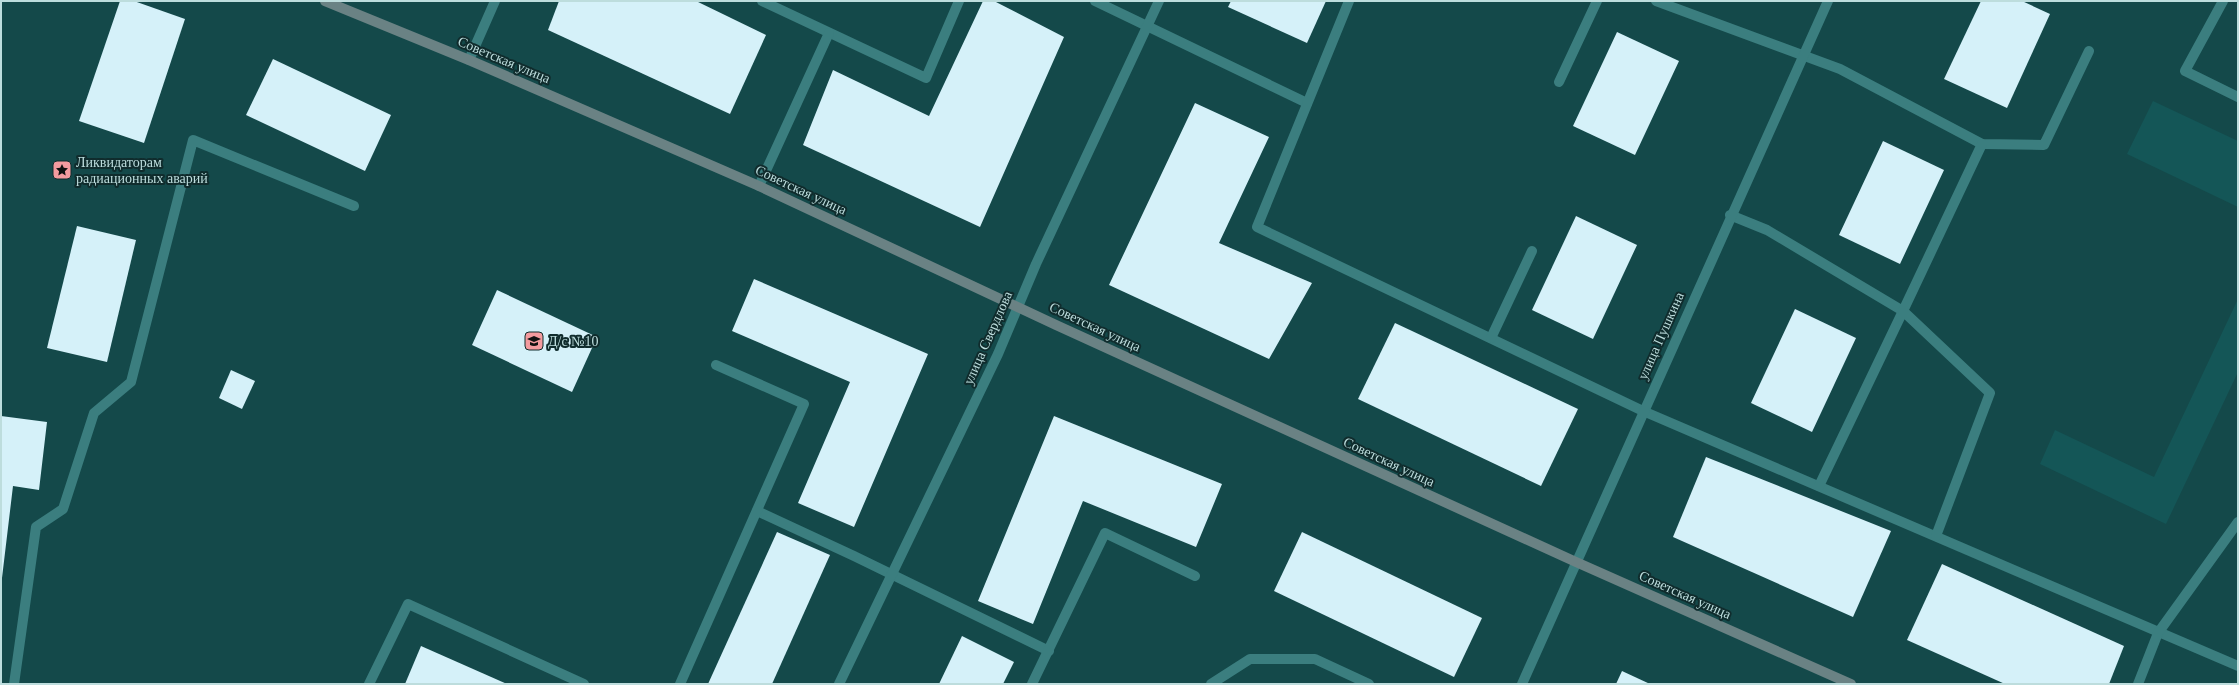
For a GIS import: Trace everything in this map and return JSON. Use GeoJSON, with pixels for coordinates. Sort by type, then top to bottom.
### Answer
{"type":"FeatureCollection","features":[{"type":"Feature","properties":{"kind":"street","name":"Советская улица"},"geometry":{"type":"LineString","coordinates":[[325,1],[469,60],[759,186],[1018,307],[1576,562],[1851,684]]}},
{"type":"Feature","properties":{"kind":"street"},"geometry":{"type":"LineString","coordinates":[[469,60],[495,1]]}},
{"type":"Feature","properties":{"kind":"street"},"geometry":{"type":"LineString","coordinates":[[762,1],[926,78],[958,1]]}},
{"type":"Feature","properties":{"kind":"street"},"geometry":{"type":"LineString","coordinates":[[1095,1],[1308,103]]}},
{"type":"Feature","properties":{"kind":"street","name":"улица Свердлова"},"geometry":{"type":"LineString","coordinates":[[839,684],[998,354],[1018,307],[1159,1]]}},
{"type":"Feature","properties":{"kind":"street"},"geometry":{"type":"LineString","coordinates":[[1349,1],[1256,227],[1643,411],[2238,666]]}},
{"type":"Feature","properties":{"kind":"street"},"geometry":{"type":"LineString","coordinates":[[1559,82],[1597,1]]}},
{"type":"Feature","properties":{"kind":"street"},"geometry":{"type":"LineString","coordinates":[[1656,1],[1840,69],[1982,144],[2044,145],[2089,52]]}},
{"type":"Feature","properties":{"kind":"street","name":"улица Пушкина"},"geometry":{"type":"LineString","coordinates":[[1522,684],[1730,215],[1828,1]]}},
{"type":"Feature","properties":{"kind":"street"},"geometry":{"type":"LineString","coordinates":[[2223,1],[2185,71],[2238,97]]}},
{"type":"Feature","properties":{"kind":"street"},"geometry":{"type":"LineString","coordinates":[[759,186],[829,33]]}},
{"type":"Feature","properties":{"kind":"street"},"geometry":{"type":"LineString","coordinates":[[14,684],[36,527],[63,509],[94,413],[130,382],[193,140],[354,206]]}},
{"type":"Feature","properties":{"kind":"street"},"geometry":{"type":"LineString","coordinates":[[1819,486],[1982,144]]}},
{"type":"Feature","properties":{"kind":"street"},"geometry":{"type":"LineString","coordinates":[[1730,215],[1767,230],[1903,311],[1990,393],[1936,536]]}},
{"type":"Feature","properties":{"kind":"street"},"geometry":{"type":"LineString","coordinates":[[1492,338],[1532,251]]}},
{"type":"Feature","properties":{"kind":"street"},"geometry":{"type":"LineString","coordinates":[[680,684],[804,404],[716,365]]}},
{"type":"Feature","properties":{"kind":"street"},"geometry":{"type":"LineString","coordinates":[[757,512],[1049,651]]}},
{"type":"Feature","properties":{"kind":"street"},"geometry":{"type":"LineString","coordinates":[[2138,684],[2158,633],[2238,522]]}},
{"type":"Feature","properties":{"kind":"street"},"geometry":{"type":"LineString","coordinates":[[1032,684],[1105,533],[1195,576]]}},
{"type":"Feature","properties":{"kind":"street"},"geometry":{"type":"LineString","coordinates":[[369,684],[408,604],[584,684]]}},
{"type":"Feature","properties":{"kind":"street"},"geometry":{"type":"LineString","coordinates":[[1211,684],[1250,659],[1314,659],[1369,684]]}},
{"type":"Feature","properties":{"kind":"shaded area"},"geometry":{"type":"Polygon","coordinates":[[[2153,101],[2238,141],[2238,207],[2127,154],[2153,101]]]}},
{"type":"Feature","properties":{"kind":"shaded area"},"geometry":{"type":"Polygon","coordinates":[[[2238,299],[2238,372],[2166,524],[2040,464],[2055,430],[2154,477],[2238,299]]]}},
{"type":"Feature","properties":{"kind":"building"},"geometry":{"type":"Polygon","coordinates":[[[120,1],[134,1],[185,19],[144,143],[79,121],[120,1]]]}},
{"type":"Feature","properties":{"kind":"building"},"geometry":{"type":"Polygon","coordinates":[[[559,1],[696,1],[766,35],[730,114],[548,30],[559,1]]]}},
{"type":"Feature","properties":{"kind":"building"},"geometry":{"type":"Polygon","coordinates":[[[983,1],[994,1],[1064,37],[980,227],[803,145],[833,70],[929,116],[983,1]]]}},
{"type":"Feature","properties":{"kind":"building"},"geometry":{"type":"Polygon","coordinates":[[[1231,1],[1326,1],[1307,43],[1228,7],[1231,1]]]}},
{"type":"Feature","properties":{"kind":"building"},"geometry":{"type":"Polygon","coordinates":[[[1981,1],[2022,1],[2050,14],[2007,108],[1944,79],[1981,1]]]}},
{"type":"Feature","properties":{"kind":"building"},"geometry":{"type":"Polygon","coordinates":[[[1617,32],[1679,61],[1635,155],[1573,126],[1617,32]]]}},
{"type":"Feature","properties":{"kind":"building"},"geometry":{"type":"Polygon","coordinates":[[[273,59],[391,115],[365,171],[246,115],[273,59]]]}},
{"type":"Feature","properties":{"kind":"building"},"geometry":{"type":"Polygon","coordinates":[[[1195,103],[1269,137],[1219,243],[1312,283],[1269,359],[1109,285],[1195,103]]]}},
{"type":"Feature","properties":{"kind":"building"},"geometry":{"type":"Polygon","coordinates":[[[1883,141],[1944,170],[1900,264],[1839,235],[1883,141]]]}},
{"type":"Feature","properties":{"kind":"building"},"geometry":{"type":"Polygon","coordinates":[[[1576,216],[1637,245],[1593,339],[1532,310],[1576,216]]]}},
{"type":"Feature","properties":{"kind":"building"},"geometry":{"type":"Polygon","coordinates":[[[77,226],[136,240],[107,362],[47,348],[77,226]]]}},
{"type":"Feature","properties":{"kind":"building"},"geometry":{"type":"Polygon","coordinates":[[[754,279],[928,354],[854,527],[798,503],[850,382],[732,331],[754,279]]]}},
{"type":"Feature","properties":{"kind":"building","name":"Д/с №10"},"geometry":{"type":"Polygon","coordinates":[[[497,290],[597,337],[572,392],[472,345],[497,290]]]}},
{"type":"Feature","properties":{"kind":"building"},"geometry":{"type":"Polygon","coordinates":[[[1795,309],[1856,338],[1812,432],[1751,403],[1795,309]]]}},
{"type":"Feature","properties":{"kind":"building"},"geometry":{"type":"Polygon","coordinates":[[[1395,323],[1578,409],[1541,486],[1358,399],[1395,323]]]}},
{"type":"Feature","properties":{"kind":"building"},"geometry":{"type":"Polygon","coordinates":[[[231,370],[255,381],[242,409],[219,398],[231,370]]]}},
{"type":"Feature","properties":{"kind":"building"},"geometry":{"type":"Polygon","coordinates":[[[1,416],[47,422],[39,490],[13,486],[2,578],[1,416]]]}},
{"type":"Feature","properties":{"kind":"building"},"geometry":{"type":"Polygon","coordinates":[[[1054,416],[1222,484],[1196,547],[1083,501],[1033,624],[978,601],[1054,416]]]}},
{"type":"Feature","properties":{"kind":"building"},"geometry":{"type":"Polygon","coordinates":[[[1706,457],[1891,531],[1853,617],[1673,537],[1706,457]]]}},
{"type":"Feature","properties":{"kind":"building"},"geometry":{"type":"Polygon","coordinates":[[[777,532],[830,555],[772,684],[708,684],[777,532]]]}},
{"type":"Feature","properties":{"kind":"building"},"geometry":{"type":"Polygon","coordinates":[[[1302,532],[1482,618],[1454,677],[1274,591],[1302,532]]]}},
{"type":"Feature","properties":{"kind":"building"},"geometry":{"type":"Polygon","coordinates":[[[1942,564],[2124,646],[2109,684],[2005,684],[1907,640],[1942,564]]]}},
{"type":"Feature","properties":{"kind":"building"},"geometry":{"type":"Polygon","coordinates":[[[962,636],[1014,662],[1003,684],[939,684],[962,636]]]}},
{"type":"Feature","properties":{"kind":"building"},"geometry":{"type":"Polygon","coordinates":[[[421,646],[507,684],[405,684],[421,646]]]}},
{"type":"Feature","properties":{"kind":"building"},"geometry":{"type":"Polygon","coordinates":[[[1622,671],[1650,684],[1616,684],[1622,671]]]}},
{"type":"Feature","properties":{"kind":"place","name":"Ликвидаторам радиационных аварий"},"geometry":{"type":"Point","coordinates":[62,170]}},
{"type":"Feature","properties":{"kind":"place","name":"Д/с №10"},"geometry":{"type":"Point","coordinates":[534,341]}}]}
